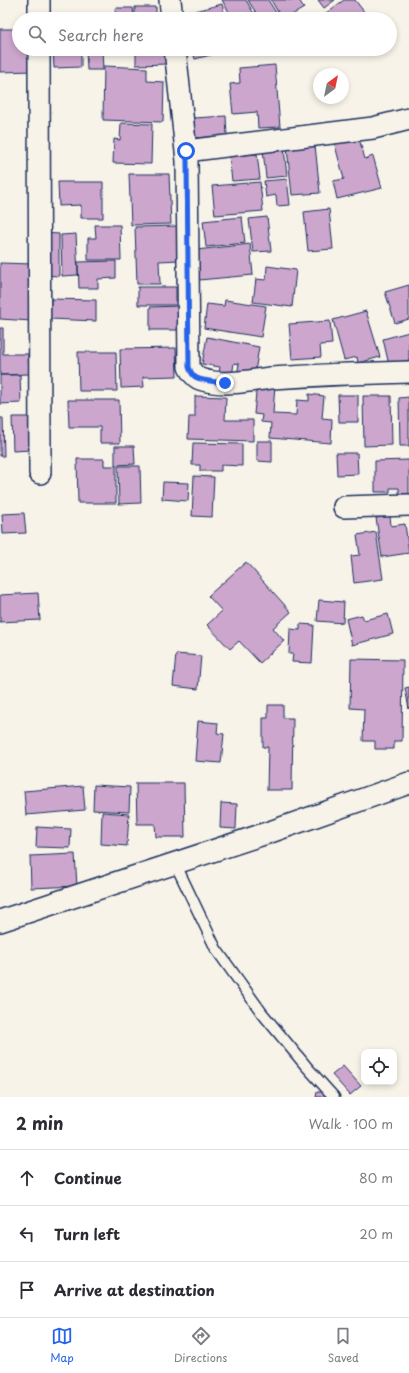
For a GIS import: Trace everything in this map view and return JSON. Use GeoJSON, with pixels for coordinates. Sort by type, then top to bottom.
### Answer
{"type":"FeatureCollection","features":[{"type":"Feature","properties":{"kind":"street"},"geometry":{"type":"LineString","coordinates":[[39,0],[39,12]]}},
{"type":"Feature","properties":{"kind":"street"},"geometry":{"type":"LineString","coordinates":[[170,0],[171,12]]}},
{"type":"Feature","properties":{"kind":"street"},"geometry":{"type":"LineString","coordinates":[[39,56],[40,473]]}},
{"type":"Feature","properties":{"kind":"street"},"geometry":{"type":"LineString","coordinates":[[176,56],[187,161],[189,367],[193,375],[196,378],[225,383],[337,374],[409,372]]}},
{"type":"Feature","properties":{"kind":"street"},"geometry":{"type":"LineString","coordinates":[[186,151],[373,128],[409,119]]}},
{"type":"Feature","properties":{"kind":"street"},"geometry":{"type":"LineString","coordinates":[[344,507],[409,505]]}},
{"type":"Feature","properties":{"kind":"street"},"geometry":{"type":"LineString","coordinates":[[0,921],[273,831],[409,783]]}},
{"type":"Feature","properties":{"kind":"lane"},"geometry":{"type":"LineString","coordinates":[[175,863],[216,949],[262,1013],[334,1097]]}},
{"type":"Feature","properties":{"kind":"building"},"geometry":{"type":"Polygon","coordinates":[[[222,0],[246,0],[253,12],[229,12],[222,0]]]}},
{"type":"Feature","properties":{"kind":"building"},"geometry":{"type":"Polygon","coordinates":[[[248,0],[268,0],[276,12],[256,12],[248,0]]]}},
{"type":"Feature","properties":{"kind":"building"},"geometry":{"type":"Polygon","coordinates":[[[271,0],[299,0],[304,8],[297,12],[278,12],[271,0]]]}},
{"type":"Feature","properties":{"kind":"building"},"geometry":{"type":"Polygon","coordinates":[[[318,0],[335,0],[324,8],[318,0]]]}},
{"type":"Feature","properties":{"kind":"building"},"geometry":{"type":"Polygon","coordinates":[[[344,0],[355,0],[364,12],[327,12],[344,0]]]}},
{"type":"Feature","properties":{"kind":"building"},"geometry":{"type":"Polygon","coordinates":[[[222,4],[224,12],[191,12],[222,4]]]}},
{"type":"Feature","properties":{"kind":"building"},"geometry":{"type":"Polygon","coordinates":[[[135,7],[156,7],[156,12],[135,12],[135,7]]]}},
{"type":"Feature","properties":{"kind":"building"},"geometry":{"type":"Polygon","coordinates":[[[115,8],[133,8],[133,12],[115,12],[115,8]]]}},
{"type":"Feature","properties":{"kind":"building"},"geometry":{"type":"Polygon","coordinates":[[[0,29],[12,29],[12,56],[33,56],[34,71],[0,72],[0,29]]]}},
{"type":"Feature","properties":{"kind":"building"},"geometry":{"type":"Polygon","coordinates":[[[53,56],[81,56],[81,67],[54,68],[53,56]]]}},
{"type":"Feature","properties":{"kind":"building"},"geometry":{"type":"Polygon","coordinates":[[[86,56],[102,56],[103,70],[87,70],[86,56]]]}},
{"type":"Feature","properties":{"kind":"building"},"geometry":{"type":"Polygon","coordinates":[[[136,56],[167,56],[167,64],[136,65],[136,56]]]}},
{"type":"Feature","properties":{"kind":"building"},"geometry":{"type":"Polygon","coordinates":[[[194,56],[207,56],[195,59],[194,56]]]}},
{"type":"Feature","properties":{"kind":"building"},"geometry":{"type":"Polygon","coordinates":[[[275,65],[280,127],[258,128],[257,112],[233,114],[230,84],[240,83],[239,68],[275,65]]]}},
{"type":"Feature","properties":{"kind":"building"},"geometry":{"type":"Polygon","coordinates":[[[104,66],[147,68],[147,81],[164,82],[163,122],[103,120],[104,66]]]}},
{"type":"Feature","properties":{"kind":"building"},"geometry":{"type":"Polygon","coordinates":[[[226,116],[227,136],[195,138],[194,118],[226,116]]]}},
{"type":"Feature","properties":{"kind":"building"},"geometry":{"type":"Polygon","coordinates":[[[121,123],[152,124],[151,164],[113,163],[114,139],[120,140],[121,123]]]}},
{"type":"Feature","properties":{"kind":"building"},"geometry":{"type":"Polygon","coordinates":[[[357,132],[365,159],[373,156],[382,188],[337,199],[333,181],[344,179],[333,138],[357,132]]]}},
{"type":"Feature","properties":{"kind":"building"},"geometry":{"type":"Polygon","coordinates":[[[315,145],[320,193],[292,195],[287,148],[315,145]]]}},
{"type":"Feature","properties":{"kind":"building"},"geometry":{"type":"Polygon","coordinates":[[[284,148],[287,176],[266,178],[263,150],[284,148]]]}},
{"type":"Feature","properties":{"kind":"building"},"geometry":{"type":"Polygon","coordinates":[[[257,154],[260,179],[232,181],[229,156],[257,154]]]}},
{"type":"Feature","properties":{"kind":"building"},"geometry":{"type":"Polygon","coordinates":[[[129,174],[169,174],[171,224],[131,225],[129,174]]]}},
{"type":"Feature","properties":{"kind":"building"},"geometry":{"type":"Polygon","coordinates":[[[287,179],[290,205],[277,206],[276,195],[266,197],[264,181],[287,179]]]}},
{"type":"Feature","properties":{"kind":"building"},"geometry":{"type":"Polygon","coordinates":[[[58,182],[103,182],[103,218],[81,218],[81,205],[59,206],[58,182]]]}},
{"type":"Feature","properties":{"kind":"building"},"geometry":{"type":"Polygon","coordinates":[[[260,182],[263,211],[215,215],[212,186],[260,182]]]}},
{"type":"Feature","properties":{"kind":"building"},"geometry":{"type":"Polygon","coordinates":[[[329,209],[333,249],[308,251],[304,212],[329,209]]]}},
{"type":"Feature","properties":{"kind":"building"},"geometry":{"type":"Polygon","coordinates":[[[242,217],[245,243],[206,247],[203,221],[242,217]]]}},
{"type":"Feature","properties":{"kind":"building"},"geometry":{"type":"Polygon","coordinates":[[[267,217],[271,251],[253,252],[249,219],[267,217]]]}},
{"type":"Feature","properties":{"kind":"building"},"geometry":{"type":"Polygon","coordinates":[[[95,225],[120,225],[121,260],[88,260],[88,238],[96,238],[95,225]]]}},
{"type":"Feature","properties":{"kind":"building"},"geometry":{"type":"Polygon","coordinates":[[[179,226],[180,260],[159,261],[160,284],[137,284],[135,227],[179,226]]]}},
{"type":"Feature","properties":{"kind":"building"},"geometry":{"type":"Polygon","coordinates":[[[44,233],[59,234],[59,276],[43,275],[44,233]]]}},
{"type":"Feature","properties":{"kind":"building"},"geometry":{"type":"Polygon","coordinates":[[[76,234],[78,275],[62,276],[61,235],[76,234]]]}},
{"type":"Feature","properties":{"kind":"building"},"geometry":{"type":"Polygon","coordinates":[[[250,244],[253,275],[199,280],[196,250],[250,244]]]}},
{"type":"Feature","properties":{"kind":"building"},"geometry":{"type":"Polygon","coordinates":[[[116,261],[116,278],[98,279],[98,288],[79,288],[78,262],[116,261]]]}},
{"type":"Feature","properties":{"kind":"building"},"geometry":{"type":"Polygon","coordinates":[[[0,263],[33,264],[32,321],[0,319],[0,263]]]}},
{"type":"Feature","properties":{"kind":"building"},"geometry":{"type":"Polygon","coordinates":[[[267,266],[296,270],[292,307],[253,302],[256,279],[266,280],[267,266]]]}},
{"type":"Feature","properties":{"kind":"building"},"geometry":{"type":"Polygon","coordinates":[[[409,285],[409,319],[395,323],[385,292],[409,285]]]}},
{"type":"Feature","properties":{"kind":"building"},"geometry":{"type":"Polygon","coordinates":[[[138,287],[176,287],[176,305],[138,305],[138,287]]]}},
{"type":"Feature","properties":{"kind":"building"},"geometry":{"type":"Polygon","coordinates":[[[51,299],[96,300],[96,321],[50,319],[51,299]]]}},
{"type":"Feature","properties":{"kind":"building"},"geometry":{"type":"Polygon","coordinates":[[[225,300],[266,306],[261,337],[204,328],[207,304],[224,306],[225,300]]]}},
{"type":"Feature","properties":{"kind":"building"},"geometry":{"type":"Polygon","coordinates":[[[180,306],[180,330],[150,330],[150,307],[180,306]]]}},
{"type":"Feature","properties":{"kind":"building"},"geometry":{"type":"Polygon","coordinates":[[[366,311],[380,357],[358,363],[357,357],[344,360],[333,320],[366,311]]]}},
{"type":"Feature","properties":{"kind":"building"},"geometry":{"type":"Polygon","coordinates":[[[330,321],[332,344],[320,345],[321,357],[292,359],[289,324],[330,321]]]}},
{"type":"Feature","properties":{"kind":"building"},"geometry":{"type":"Polygon","coordinates":[[[0,328],[3,328],[3,354],[28,354],[29,374],[0,375],[0,328]]]}},
{"type":"Feature","properties":{"kind":"building"},"geometry":{"type":"Polygon","coordinates":[[[409,332],[409,360],[389,365],[383,339],[409,332]]]}},
{"type":"Feature","properties":{"kind":"building"},"geometry":{"type":"Polygon","coordinates":[[[207,337],[259,347],[254,378],[237,375],[239,364],[234,363],[232,376],[219,373],[220,367],[202,364],[207,337]]]}},
{"type":"Feature","properties":{"kind":"building"},"geometry":{"type":"Polygon","coordinates":[[[176,348],[177,376],[143,377],[144,387],[121,388],[120,349],[176,348]]]}},
{"type":"Feature","properties":{"kind":"building"},"geometry":{"type":"Polygon","coordinates":[[[78,352],[116,352],[117,391],[79,391],[78,352]]]}},
{"type":"Feature","properties":{"kind":"building"},"geometry":{"type":"Polygon","coordinates":[[[0,375],[20,375],[21,403],[0,404],[0,375]]]}},
{"type":"Feature","properties":{"kind":"building"},"geometry":{"type":"Polygon","coordinates":[[[257,382],[275,384],[273,414],[296,415],[297,400],[309,401],[309,394],[324,396],[322,418],[332,419],[331,443],[270,438],[271,423],[261,422],[262,415],[254,414],[257,382]]]}},
{"type":"Feature","properties":{"kind":"building"},"geometry":{"type":"Polygon","coordinates":[[[338,395],[358,395],[358,422],[339,422],[338,395]]]}},
{"type":"Feature","properties":{"kind":"building"},"geometry":{"type":"Polygon","coordinates":[[[195,396],[226,397],[225,420],[253,420],[253,441],[188,439],[189,417],[195,417],[195,396]]]}},
{"type":"Feature","properties":{"kind":"building"},"geometry":{"type":"Polygon","coordinates":[[[363,396],[391,396],[392,445],[364,446],[363,396]]]}},
{"type":"Feature","properties":{"kind":"building"},"geometry":{"type":"Polygon","coordinates":[[[409,397],[409,446],[400,446],[399,398],[409,397]]]}},
{"type":"Feature","properties":{"kind":"building"},"geometry":{"type":"Polygon","coordinates":[[[68,400],[119,400],[120,443],[100,443],[100,427],[69,427],[68,400]]]}},
{"type":"Feature","properties":{"kind":"building"},"geometry":{"type":"Polygon","coordinates":[[[12,417],[30,417],[31,450],[13,451],[12,417]]]}},
{"type":"Feature","properties":{"kind":"building"},"geometry":{"type":"Polygon","coordinates":[[[0,418],[3,418],[4,456],[0,456],[0,418]]]}},
{"type":"Feature","properties":{"kind":"building"},"geometry":{"type":"Polygon","coordinates":[[[257,441],[272,441],[272,462],[257,461],[257,441]]]}},
{"type":"Feature","properties":{"kind":"building"},"geometry":{"type":"Polygon","coordinates":[[[193,443],[242,444],[242,466],[221,465],[221,471],[200,471],[200,465],[192,465],[193,443]]]}},
{"type":"Feature","properties":{"kind":"building"},"geometry":{"type":"Polygon","coordinates":[[[115,446],[134,446],[135,464],[115,465],[115,446]]]}},
{"type":"Feature","properties":{"kind":"building"},"geometry":{"type":"Polygon","coordinates":[[[336,453],[357,453],[358,474],[337,475],[336,453]]]}},
{"type":"Feature","properties":{"kind":"building"},"geometry":{"type":"Polygon","coordinates":[[[77,459],[104,459],[104,466],[116,466],[116,503],[78,503],[77,459]]]}},
{"type":"Feature","properties":{"kind":"building"},"geometry":{"type":"Polygon","coordinates":[[[409,460],[409,494],[399,494],[399,488],[390,488],[390,492],[375,492],[375,461],[409,460]]]}},
{"type":"Feature","properties":{"kind":"building"},"geometry":{"type":"Polygon","coordinates":[[[118,466],[140,466],[141,503],[119,504],[118,466]]]}},
{"type":"Feature","properties":{"kind":"building"},"geometry":{"type":"Polygon","coordinates":[[[194,476],[214,477],[212,517],[192,516],[194,476]]]}},
{"type":"Feature","properties":{"kind":"building"},"geometry":{"type":"Polygon","coordinates":[[[163,482],[189,483],[188,501],[162,499],[163,482]]]}},
{"type":"Feature","properties":{"kind":"building"},"geometry":{"type":"Polygon","coordinates":[[[24,513],[26,533],[3,534],[2,514],[24,513]]]}},
{"type":"Feature","properties":{"kind":"building"},"geometry":{"type":"Polygon","coordinates":[[[390,516],[391,526],[405,524],[409,553],[382,557],[376,518],[390,516]]]}},
{"type":"Feature","properties":{"kind":"building"},"geometry":{"type":"Polygon","coordinates":[[[376,532],[383,579],[354,583],[351,556],[360,555],[357,535],[376,532]]]}},
{"type":"Feature","properties":{"kind":"building"},"geometry":{"type":"Polygon","coordinates":[[[246,562],[291,612],[273,628],[284,641],[260,663],[239,641],[230,649],[207,625],[222,611],[208,596],[246,562]]]}},
{"type":"Feature","properties":{"kind":"building"},"geometry":{"type":"Polygon","coordinates":[[[38,593],[40,620],[0,622],[0,595],[38,593]]]}},
{"type":"Feature","properties":{"kind":"building"},"geometry":{"type":"Polygon","coordinates":[[[319,600],[344,602],[343,623],[317,621],[319,600]]]}},
{"type":"Feature","properties":{"kind":"building"},"geometry":{"type":"Polygon","coordinates":[[[388,614],[393,634],[352,645],[346,619],[362,615],[364,620],[388,614]]]}},
{"type":"Feature","properties":{"kind":"building"},"geometry":{"type":"Polygon","coordinates":[[[300,624],[314,625],[312,663],[292,662],[293,654],[289,654],[290,629],[300,630],[300,624]]]}},
{"type":"Feature","properties":{"kind":"building"},"geometry":{"type":"Polygon","coordinates":[[[176,654],[201,656],[198,689],[173,686],[176,654]]]}},
{"type":"Feature","properties":{"kind":"building"},"geometry":{"type":"Polygon","coordinates":[[[351,659],[403,660],[402,741],[394,741],[394,749],[375,749],[375,741],[363,741],[364,709],[350,708],[351,659]]]}},
{"type":"Feature","properties":{"kind":"building"},"geometry":{"type":"Polygon","coordinates":[[[409,687],[409,709],[405,688],[409,687]]]}},
{"type":"Feature","properties":{"kind":"building"},"geometry":{"type":"Polygon","coordinates":[[[268,705],[283,705],[283,718],[293,718],[292,790],[267,790],[268,747],[263,747],[263,718],[268,718],[268,705]]]}},
{"type":"Feature","properties":{"kind":"building"},"geometry":{"type":"Polygon","coordinates":[[[198,721],[218,723],[217,733],[224,734],[221,763],[195,761],[198,721]]]}},
{"type":"Feature","properties":{"kind":"building"},"geometry":{"type":"Polygon","coordinates":[[[136,783],[184,783],[185,837],[156,837],[155,824],[137,824],[136,783]]]}},
{"type":"Feature","properties":{"kind":"building"},"geometry":{"type":"Polygon","coordinates":[[[94,785],[130,787],[129,812],[93,810],[94,785]]]}},
{"type":"Feature","properties":{"kind":"building"},"geometry":{"type":"Polygon","coordinates":[[[83,786],[85,810],[26,815],[24,791],[83,786]]]}},
{"type":"Feature","properties":{"kind":"building"},"geometry":{"type":"Polygon","coordinates":[[[221,803],[237,804],[236,829],[220,828],[221,803]]]}},
{"type":"Feature","properties":{"kind":"building"},"geometry":{"type":"Polygon","coordinates":[[[102,812],[129,814],[127,846],[101,844],[102,812]]]}},
{"type":"Feature","properties":{"kind":"building"},"geometry":{"type":"Polygon","coordinates":[[[37,827],[71,829],[70,848],[36,847],[37,827]]]}},
{"type":"Feature","properties":{"kind":"building"},"geometry":{"type":"Polygon","coordinates":[[[75,854],[77,886],[31,888],[30,856],[75,854]]]}},
{"type":"Feature","properties":{"kind":"building"},"geometry":{"type":"Polygon","coordinates":[[[343,1066],[361,1086],[350,1095],[332,1075],[343,1066]]]}},
{"type":"Feature","properties":{"kind":"building"},"geometry":{"type":"Polygon","coordinates":[[[317,1092],[326,1092],[326,1097],[316,1097],[317,1092]]]}},
{"type":"Feature","properties":{"kind":"route"},"geometry":{"type":"LineString","coordinates":[[186,151],[189,367],[196,378],[225,383]]}}]}
